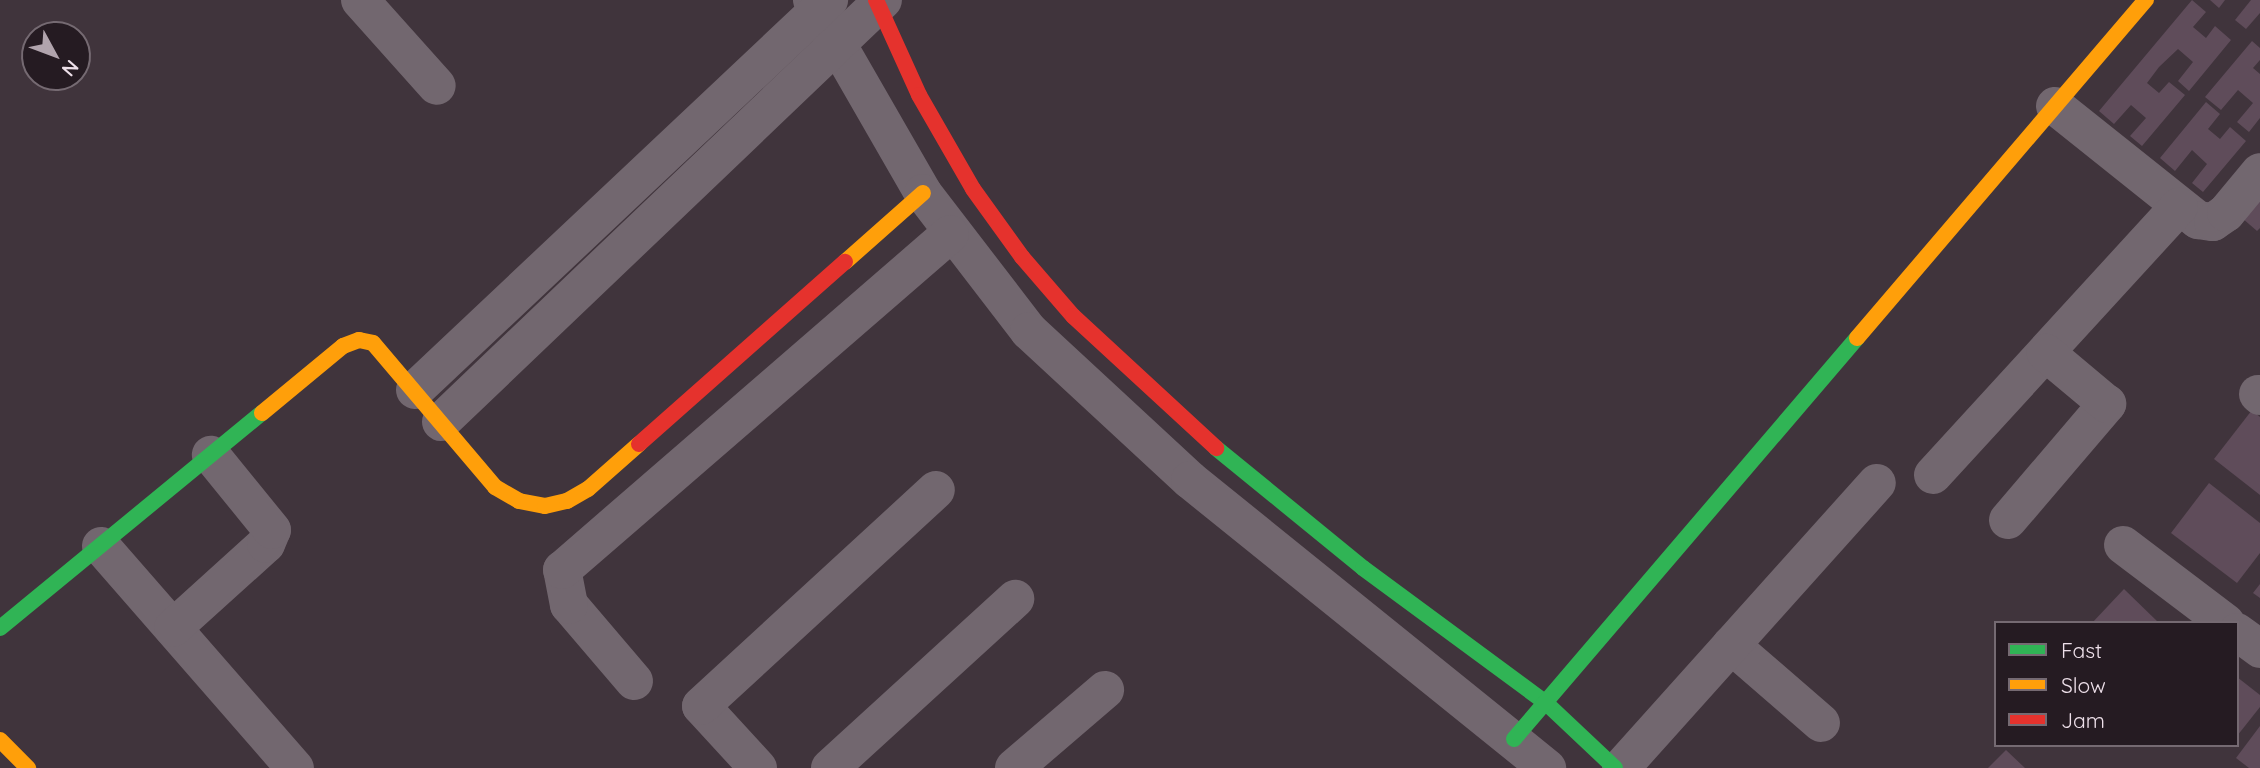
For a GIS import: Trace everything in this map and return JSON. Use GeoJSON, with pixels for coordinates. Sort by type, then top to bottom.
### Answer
{"type":"FeatureCollection","features":[{"type":"Feature","properties":{"kind":"main road"},"geometry":{"type":"LineString","coordinates":[[1514,739],[2146,0]]}},
{"type":"Feature","properties":{"kind":"main road"},"geometry":{"type":"LineString","coordinates":[[879,2],[919,95],[973,189],[1022,257],[1073,316],[1241,470],[1363,568],[1545,702],[1615,768]]}},
{"type":"Feature","properties":{"kind":"main road"},"geometry":{"type":"LineString","coordinates":[[0,628],[343,346],[359,340],[373,343],[495,487],[519,501],[545,506],[567,501],[587,489],[923,193]]}},
{"type":"Feature","properties":{"kind":"main road"},"geometry":{"type":"LineString","coordinates":[[0,740],[28,768]]}},
{"type":"Feature","properties":{"kind":"street"},"geometry":{"type":"LineString","coordinates":[[360,0],[437,86]]}},
{"type":"Feature","properties":{"kind":"street"},"geometry":{"type":"LineString","coordinates":[[415,390],[824,13],[879,2]]}},
{"type":"Feature","properties":{"kind":"street"},"geometry":{"type":"LineString","coordinates":[[824,13],[923,193],[950,234],[1029,331],[1191,480],[1547,768]]}},
{"type":"Feature","properties":{"kind":"street"},"geometry":{"type":"LineString","coordinates":[[441,422],[824,13]]}},
{"type":"Feature","properties":{"kind":"street"},"geometry":{"type":"LineString","coordinates":[[2055,106],[2198,220],[2213,222],[2260,173]]}},
{"type":"Feature","properties":{"kind":"street"},"geometry":{"type":"LineString","coordinates":[[1933,475],[2179,207]]}},
{"type":"Feature","properties":{"kind":"street"},"geometry":{"type":"LineString","coordinates":[[634,681],[569,605],[562,570],[950,234]]}},
{"type":"Feature","properties":{"kind":"street"},"geometry":{"type":"LineString","coordinates":[[2008,520],[2107,404],[2046,353]]}},
{"type":"Feature","properties":{"kind":"street"},"geometry":{"type":"LineString","coordinates":[[173,628],[266,544],[272,530],[211,455]]}},
{"type":"Feature","properties":{"kind":"street"},"geometry":{"type":"LineString","coordinates":[[1621,768],[1877,482]]}},
{"type":"Feature","properties":{"kind":"street"},"geometry":{"type":"LineString","coordinates":[[758,768],[701,705],[936,490]]}},
{"type":"Feature","properties":{"kind":"street"},"geometry":{"type":"LineString","coordinates":[[2123,545],[2223,621]]}},
{"type":"Feature","properties":{"kind":"street"},"geometry":{"type":"LineString","coordinates":[[101,546],[295,768]]}},
{"type":"Feature","properties":{"kind":"street"},"geometry":{"type":"LineString","coordinates":[[830,768],[1015,599]]}},
{"type":"Feature","properties":{"kind":"street"},"geometry":{"type":"LineString","coordinates":[[2239,633],[2260,649]]}},
{"type":"Feature","properties":{"kind":"street"},"geometry":{"type":"LineString","coordinates":[[1731,645],[1821,723]]}},
{"type":"Feature","properties":{"kind":"street"},"geometry":{"type":"LineString","coordinates":[[1014,768],[1105,690]]}},
{"type":"Feature","properties":{"kind":"building"},"geometry":{"type":"Polygon","coordinates":[[[2192,0],[2206,12],[2193,27],[2206,38],[2215,26],[2231,40],[2189,91],[2178,81],[2193,62],[2178,49],[2159,67],[2147,83],[2159,93],[2169,82],[2185,95],[2142,146],[2130,136],[2146,118],[2131,105],[2114,124],[2099,111],[2192,0]]]}},
{"type":"Feature","properties":{"kind":"building"},"geometry":{"type":"Polygon","coordinates":[[[2210,0],[2225,0],[2219,8],[2210,0]]]}},
{"type":"Feature","properties":{"kind":"building"},"geometry":{"type":"Polygon","coordinates":[[[2251,0],[2260,0],[2260,13],[2246,29],[2235,20],[2251,0]]]}},
{"type":"Feature","properties":{"kind":"building"},"geometry":{"type":"Polygon","coordinates":[[[2252,41],[2260,48],[2260,60],[2253,68],[2260,74],[2260,118],[2249,132],[2237,122],[2253,103],[2238,90],[2221,110],[2205,97],[2252,41]]]}},
{"type":"Feature","properties":{"kind":"building"},"geometry":{"type":"Polygon","coordinates":[[[2206,102],[2220,114],[2208,129],[2220,139],[2230,127],[2246,141],[2203,192],[2192,183],[2207,164],[2192,150],[2175,171],[2160,158],[2206,102]]]}},
{"type":"Feature","properties":{"kind":"building"},"geometry":{"type":"Polygon","coordinates":[[[2260,197],[2260,228],[2257,231],[2242,218],[2260,197]]]}},
{"type":"Feature","properties":{"kind":"building"},"geometry":{"type":"Polygon","coordinates":[[[2252,410],[2260,417],[2260,495],[2214,459],[2252,410]]]}},
{"type":"Feature","properties":{"kind":"building"},"geometry":{"type":"Polygon","coordinates":[[[2209,483],[2260,523],[2260,553],[2237,583],[2171,533],[2209,483]]]}},
{"type":"Feature","properties":{"kind":"building"},"geometry":{"type":"Polygon","coordinates":[[[2260,584],[2260,598],[2253,593],[2260,584]]]}},
{"type":"Feature","properties":{"kind":"building"},"geometry":{"type":"Polygon","coordinates":[[[2124,589],[2157,621],[2094,621],[2124,589]]]}},
{"type":"Feature","properties":{"kind":"building"},"geometry":{"type":"Polygon","coordinates":[[[2239,679],[2260,695],[2260,707],[2239,733],[2239,679]]]}},
{"type":"Feature","properties":{"kind":"building"},"geometry":{"type":"Polygon","coordinates":[[[2260,726],[2260,768],[2249,768],[2236,758],[2260,726]]]}},
{"type":"Feature","properties":{"kind":"building"},"geometry":{"type":"Polygon","coordinates":[[[2006,750],[2025,768],[1988,768],[2006,750]]]}},
{"type":"Feature","properties":{"kind":"traffic: fast"},"geometry":{"type":"LineString","coordinates":[[1514,739],[1857,338]]}},
{"type":"Feature","properties":{"kind":"traffic: fast"},"geometry":{"type":"LineString","coordinates":[[0,628],[262,413]]}},
{"type":"Feature","properties":{"kind":"traffic: fast"},"geometry":{"type":"LineString","coordinates":[[1216,448],[1363,568],[1545,702],[1615,768]]}},
{"type":"Feature","properties":{"kind":"traffic: slow"},"geometry":{"type":"LineString","coordinates":[[1857,338],[2146,0]]}},
{"type":"Feature","properties":{"kind":"traffic: slow"},"geometry":{"type":"LineString","coordinates":[[845,262],[923,193]]}},
{"type":"Feature","properties":{"kind":"traffic: slow"},"geometry":{"type":"LineString","coordinates":[[262,413],[343,346],[359,340],[373,343],[495,487],[519,501],[545,506],[567,501],[588,489],[639,444]]}},
{"type":"Feature","properties":{"kind":"traffic: slow"},"geometry":{"type":"LineString","coordinates":[[0,740],[28,768]]}},
{"type":"Feature","properties":{"kind":"traffic: jam"},"geometry":{"type":"LineString","coordinates":[[876,0],[919,95],[973,189],[1022,257],[1073,316],[1216,448]]}},
{"type":"Feature","properties":{"kind":"traffic: jam"},"geometry":{"type":"LineString","coordinates":[[639,444],[845,262]]}}]}
